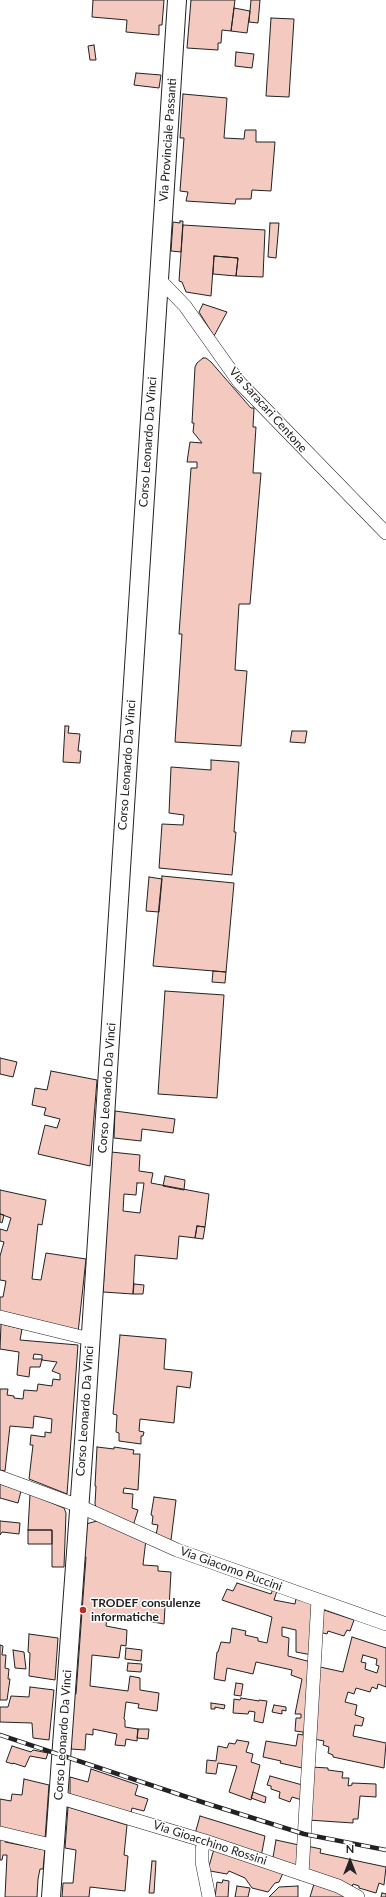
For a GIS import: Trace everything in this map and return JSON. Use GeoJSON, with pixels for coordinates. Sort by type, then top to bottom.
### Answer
{"type":"FeatureCollection","features":[{"type":"Feature","properties":{"kind":"main road","name":"Via Provinciale Passanti"},"geometry":{"type":"LineString","coordinates":[[159,279],[177,0]]}},
{"type":"Feature","properties":{"kind":"main road","name":"Corso Leonardo Da Vinci"},"geometry":{"type":"LineString","coordinates":[[51,1897],[79,1506],[159,279]]}},
{"type":"Feature","properties":{"kind":"street","name":"Via Saracari Centone"},"geometry":{"type":"LineString","coordinates":[[159,279],[185,306],[238,382],[386,533]]}},
{"type":"Feature","properties":{"kind":"street"},"geometry":{"type":"LineString","coordinates":[[0,1317],[90,1339]]}},
{"type":"Feature","properties":{"kind":"street","name":"Via Giacomo Puccini"},"geometry":{"type":"LineString","coordinates":[[0,1477],[79,1506],[177,1550],[386,1624]]}},
{"type":"Feature","properties":{"kind":"street"},"geometry":{"type":"LineString","coordinates":[[302,1874],[318,1600]]}},
{"type":"Feature","properties":{"kind":"street","name":"Via Gioacchino Rossini"},"geometry":{"type":"LineString","coordinates":[[58,1797],[206,1841],[338,1886],[358,1897]]}},
{"type":"Feature","properties":{"kind":"street"},"geometry":{"type":"LineString","coordinates":[[0,1833],[55,1846]]}},
{"type":"Feature","properties":{"kind":"street"},"geometry":{"type":"LineString","coordinates":[[206,1841],[202,1849],[202,1862],[209,1897]]}},
{"type":"Feature","properties":{"kind":"building"},"geometry":{"type":"Polygon","coordinates":[[[93,0],[164,0],[162,25],[159,25],[159,35],[126,32],[127,20],[92,17],[93,0]]]}},
{"type":"Feature","properties":{"kind":"building"},"geometry":{"type":"Polygon","coordinates":[[[191,0],[235,0],[231,31],[222,30],[221,43],[218,43],[218,50],[187,48],[191,0]]]}},
{"type":"Feature","properties":{"kind":"building"},"geometry":{"type":"Polygon","coordinates":[[[251,0],[260,0],[258,23],[249,22],[251,0]]]}},
{"type":"Feature","properties":{"kind":"building"},"geometry":{"type":"Polygon","coordinates":[[[234,8],[250,11],[247,33],[231,31],[234,8]]]}},
{"type":"Feature","properties":{"kind":"building"},"geometry":{"type":"Polygon","coordinates":[[[271,18],[294,19],[289,97],[266,96],[271,18]]]}},
{"type":"Feature","properties":{"kind":"building"},"geometry":{"type":"Polygon","coordinates":[[[94,45],[96,60],[90,60],[88,46],[94,45]]]}},
{"type":"Feature","properties":{"kind":"building"},"geometry":{"type":"Polygon","coordinates":[[[236,52],[254,54],[252,68],[235,66],[236,52]]]}},
{"type":"Feature","properties":{"kind":"building"},"geometry":{"type":"Polygon","coordinates":[[[136,73],[161,75],[159,88],[134,85],[136,73]]]}},
{"type":"Feature","properties":{"kind":"building"},"geometry":{"type":"Polygon","coordinates":[[[183,94],[227,98],[224,138],[244,139],[245,130],[256,130],[256,142],[275,142],[271,191],[252,190],[251,199],[236,199],[235,204],[186,201],[188,192],[180,191],[184,138],[180,138],[183,94]]]}},
{"type":"Feature","properties":{"kind":"building"},"geometry":{"type":"Polygon","coordinates":[[[180,221],[183,221],[181,252],[171,251],[173,222],[180,223],[180,221]]]}},
{"type":"Feature","properties":{"kind":"building"},"geometry":{"type":"Polygon","coordinates":[[[270,223],[279,223],[276,258],[268,257],[270,223]]]}},
{"type":"Feature","properties":{"kind":"building"},"geometry":{"type":"Polygon","coordinates":[[[183,225],[265,230],[263,277],[236,276],[238,258],[214,256],[211,296],[186,292],[182,282],[179,281],[183,225]]]}},
{"type":"Feature","properties":{"kind":"building"},"geometry":{"type":"Polygon","coordinates":[[[214,256],[238,258],[236,276],[213,274],[214,256]]]}},
{"type":"Feature","properties":{"kind":"building"},"geometry":{"type":"Polygon","coordinates":[[[203,304],[227,312],[214,336],[199,312],[203,304]]]}},
{"type":"Feature","properties":{"kind":"building"},"geometry":{"type":"Polygon","coordinates":[[[203,358],[206,358],[211,362],[251,408],[254,408],[253,427],[256,427],[253,473],[261,473],[250,604],[239,604],[235,670],[247,671],[241,746],[175,742],[182,634],[179,634],[191,468],[197,468],[197,462],[187,462],[190,442],[202,443],[193,432],[194,423],[192,423],[195,367],[203,358]]]}},
{"type":"Feature","properties":{"kind":"building"},"geometry":{"type":"Polygon","coordinates":[[[65,726],[69,726],[68,733],[80,734],[78,751],[81,751],[80,763],[63,762],[65,726]]]}},
{"type":"Feature","properties":{"kind":"building"},"geometry":{"type":"Polygon","coordinates":[[[292,731],[307,731],[305,743],[290,742],[292,731]]]}},
{"type":"Feature","properties":{"kind":"building"},"geometry":{"type":"Polygon","coordinates":[[[211,760],[239,762],[234,832],[236,832],[232,875],[159,868],[162,824],[183,825],[184,815],[169,813],[171,767],[211,770],[211,760]]]}},
{"type":"Feature","properties":{"kind":"building"},"geometry":{"type":"Polygon","coordinates":[[[162,876],[234,883],[226,972],[153,966],[162,876]]]}},
{"type":"Feature","properties":{"kind":"building"},"geometry":{"type":"Polygon","coordinates":[[[149,877],[162,879],[159,912],[146,911],[149,877]]]}},
{"type":"Feature","properties":{"kind":"building"},"geometry":{"type":"Polygon","coordinates":[[[213,971],[226,972],[225,983],[212,982],[213,971]]]}},
{"type":"Feature","properties":{"kind":"building"},"geometry":{"type":"Polygon","coordinates":[[[165,991],[224,995],[217,1098],[158,1094],[165,991]]]}},
{"type":"Feature","properties":{"kind":"building"},"geometry":{"type":"Polygon","coordinates":[[[0,1058],[17,1062],[13,1077],[0,1074],[0,1058]]]}},
{"type":"Feature","properties":{"kind":"building"},"geometry":{"type":"Polygon","coordinates":[[[51,1071],[97,1080],[90,1166],[38,1154],[45,1125],[57,1128],[60,1119],[44,1115],[46,1108],[32,1105],[35,1088],[47,1090],[51,1071]]]}},
{"type":"Feature","properties":{"kind":"building"},"geometry":{"type":"Polygon","coordinates":[[[115,1111],[175,1119],[173,1133],[142,1129],[141,1141],[114,1138],[115,1111]]]}},
{"type":"Feature","properties":{"kind":"building"},"geometry":{"type":"Polygon","coordinates":[[[111,1152],[140,1155],[139,1171],[153,1173],[151,1183],[209,1194],[205,1227],[197,1226],[195,1238],[179,1236],[177,1259],[135,1255],[133,1294],[103,1292],[111,1152]],[[137,1183],[136,1195],[124,1194],[123,1211],[140,1213],[144,1183],[137,1183]]]}},
{"type":"Feature","properties":{"kind":"building"},"geometry":{"type":"Polygon","coordinates":[[[165,1176],[185,1180],[184,1190],[163,1186],[165,1176]]]}},
{"type":"Feature","properties":{"kind":"building"},"geometry":{"type":"Polygon","coordinates":[[[0,1190],[46,1200],[42,1225],[38,1224],[32,1279],[41,1280],[46,1253],[86,1259],[78,1333],[0,1314],[0,1297],[3,1297],[6,1281],[0,1280],[0,1256],[4,1242],[0,1241],[0,1229],[7,1231],[11,1218],[0,1214],[0,1190]]]}},
{"type":"Feature","properties":{"kind":"building"},"geometry":{"type":"Polygon","coordinates":[[[0,1214],[4,1215],[2,1223],[0,1222],[0,1214]]]}},
{"type":"Feature","properties":{"kind":"building"},"geometry":{"type":"Polygon","coordinates":[[[197,1226],[205,1227],[203,1239],[195,1238],[197,1226]]]}},
{"type":"Feature","properties":{"kind":"building"},"geometry":{"type":"Polygon","coordinates":[[[134,1284],[144,1285],[143,1294],[133,1294],[134,1284]]]}},
{"type":"Feature","properties":{"kind":"building"},"geometry":{"type":"Polygon","coordinates":[[[1,1324],[22,1329],[20,1340],[78,1345],[67,1494],[29,1479],[33,1445],[30,1445],[31,1435],[45,1437],[45,1432],[51,1433],[52,1419],[34,1416],[33,1428],[10,1426],[5,1471],[0,1470],[0,1389],[8,1389],[7,1395],[14,1396],[14,1398],[23,1399],[24,1390],[37,1391],[38,1384],[52,1386],[53,1379],[60,1380],[60,1374],[52,1371],[57,1362],[42,1359],[40,1367],[30,1367],[29,1377],[17,1375],[19,1352],[0,1349],[1,1324]],[[34,1354],[33,1359],[42,1359],[42,1355],[34,1354]]]}},
{"type":"Feature","properties":{"kind":"building"},"geometry":{"type":"Polygon","coordinates":[[[120,1335],[166,1339],[164,1369],[192,1372],[190,1388],[177,1386],[174,1423],[140,1419],[139,1431],[144,1432],[143,1436],[141,1436],[141,1444],[119,1441],[119,1433],[116,1432],[117,1415],[113,1414],[120,1335]]]}},
{"type":"Feature","properties":{"kind":"building"},"geometry":{"type":"Polygon","coordinates":[[[97,1447],[114,1449],[114,1447],[134,1450],[133,1454],[140,1454],[138,1490],[124,1488],[123,1493],[133,1494],[132,1508],[138,1510],[133,1526],[97,1510],[95,1504],[95,1486],[97,1447]]]}},
{"type":"Feature","properties":{"kind":"building"},"geometry":{"type":"Polygon","coordinates":[[[0,1484],[21,1491],[18,1503],[0,1498],[0,1484]]]}},
{"type":"Feature","properties":{"kind":"building"},"geometry":{"type":"Polygon","coordinates":[[[30,1494],[64,1508],[66,1513],[64,1567],[52,1567],[52,1530],[28,1530],[30,1494]]]}},
{"type":"Feature","properties":{"kind":"building"},"geometry":{"type":"Polygon","coordinates":[[[154,1497],[176,1500],[171,1540],[156,1535],[158,1525],[152,1524],[153,1516],[151,1515],[154,1497]]]}},
{"type":"Feature","properties":{"kind":"building"},"geometry":{"type":"Polygon","coordinates":[[[0,1521],[20,1523],[19,1534],[2,1532],[0,1535],[0,1521]]]}},
{"type":"Feature","properties":{"kind":"building"},"geometry":{"type":"Polygon","coordinates":[[[97,1521],[146,1539],[143,1565],[158,1566],[158,1571],[171,1572],[169,1608],[165,1607],[164,1624],[115,1615],[107,1617],[106,1626],[127,1630],[126,1646],[121,1645],[119,1658],[92,1655],[90,1686],[128,1691],[130,1676],[140,1678],[140,1690],[159,1693],[157,1711],[138,1708],[139,1704],[126,1702],[124,1719],[125,1727],[138,1729],[137,1741],[126,1739],[125,1746],[115,1745],[117,1734],[93,1729],[93,1735],[86,1734],[85,1750],[71,1749],[73,1695],[76,1694],[86,1557],[83,1557],[86,1524],[97,1521]]]}},
{"type":"Feature","properties":{"kind":"building"},"geometry":{"type":"Polygon","coordinates":[[[28,1530],[52,1530],[52,1544],[28,1544],[28,1530]]]}},
{"type":"Feature","properties":{"kind":"building"},"geometry":{"type":"Polygon","coordinates":[[[237,1583],[271,1594],[273,1589],[277,1591],[274,1600],[295,1604],[296,1599],[310,1603],[314,1607],[312,1655],[296,1652],[296,1630],[282,1627],[282,1636],[289,1638],[288,1656],[311,1662],[306,1748],[302,1768],[263,1757],[266,1741],[296,1746],[298,1734],[303,1735],[303,1732],[295,1731],[296,1718],[301,1718],[301,1714],[295,1714],[302,1679],[291,1675],[292,1670],[256,1662],[253,1674],[227,1668],[225,1681],[214,1679],[217,1652],[221,1642],[230,1643],[232,1628],[246,1631],[245,1635],[258,1638],[258,1641],[267,1643],[272,1617],[222,1600],[227,1589],[233,1591],[237,1583]]]}},
{"type":"Feature","properties":{"kind":"building"},"geometry":{"type":"Polygon","coordinates":[[[321,1609],[354,1620],[350,1631],[347,1630],[344,1636],[328,1631],[327,1634],[319,1632],[321,1609]]]}},
{"type":"Feature","properties":{"kind":"building"},"geometry":{"type":"Polygon","coordinates":[[[29,1634],[58,1638],[55,1680],[29,1676],[29,1634]]]}},
{"type":"Feature","properties":{"kind":"building"},"geometry":{"type":"Polygon","coordinates":[[[352,1637],[386,1648],[386,1687],[378,1684],[377,1689],[372,1687],[370,1692],[356,1688],[354,1694],[348,1692],[345,1702],[357,1705],[355,1715],[364,1718],[362,1726],[355,1725],[353,1736],[386,1743],[384,1768],[333,1757],[333,1755],[328,1753],[329,1747],[323,1745],[324,1741],[314,1739],[320,1667],[343,1672],[352,1637]],[[363,1655],[361,1662],[366,1663],[365,1669],[377,1673],[379,1666],[376,1665],[377,1659],[363,1655]]]}},
{"type":"Feature","properties":{"kind":"building"},"geometry":{"type":"Polygon","coordinates":[[[0,1645],[3,1646],[2,1655],[6,1655],[5,1668],[9,1669],[8,1679],[10,1679],[7,1700],[0,1700],[0,1645]]]}},
{"type":"Feature","properties":{"kind":"building"},"geometry":{"type":"Polygon","coordinates":[[[126,1648],[142,1650],[141,1661],[125,1659],[126,1648]]]}},
{"type":"Feature","properties":{"kind":"building"},"geometry":{"type":"Polygon","coordinates":[[[13,1650],[24,1652],[26,1669],[15,1668],[13,1650]]]}},
{"type":"Feature","properties":{"kind":"building"},"geometry":{"type":"Polygon","coordinates":[[[128,1663],[142,1664],[141,1672],[127,1671],[128,1663]]]}},
{"type":"Feature","properties":{"kind":"building"},"geometry":{"type":"Polygon","coordinates":[[[236,1683],[243,1684],[241,1696],[234,1695],[236,1683]]]}},
{"type":"Feature","properties":{"kind":"building"},"geometry":{"type":"Polygon","coordinates":[[[30,1687],[54,1690],[49,1740],[33,1738],[32,1723],[0,1722],[0,1707],[8,1707],[11,1696],[29,1697],[30,1687]]]}},
{"type":"Feature","properties":{"kind":"building"},"geometry":{"type":"Polygon","coordinates":[[[241,1698],[267,1701],[263,1723],[254,1721],[255,1712],[249,1711],[248,1714],[233,1713],[234,1699],[240,1700],[241,1698]]]}},
{"type":"Feature","properties":{"kind":"building"},"geometry":{"type":"Polygon","coordinates":[[[211,1703],[225,1705],[224,1709],[215,1707],[215,1709],[211,1709],[211,1703]]]}},
{"type":"Feature","properties":{"kind":"building"},"geometry":{"type":"Polygon","coordinates":[[[274,1705],[286,1707],[286,1711],[282,1710],[282,1714],[272,1712],[274,1705]]]}},
{"type":"Feature","properties":{"kind":"building"},"geometry":{"type":"Polygon","coordinates":[[[138,1729],[149,1729],[148,1739],[137,1738],[138,1729]]]}},
{"type":"Feature","properties":{"kind":"building"},"geometry":{"type":"Polygon","coordinates":[[[237,1740],[249,1742],[246,1752],[253,1754],[251,1762],[260,1765],[251,1800],[229,1792],[237,1766],[218,1763],[216,1774],[206,1773],[207,1760],[216,1761],[218,1746],[227,1748],[229,1743],[235,1744],[237,1740]]]}},
{"type":"Feature","properties":{"kind":"building"},"geometry":{"type":"Polygon","coordinates":[[[12,1746],[31,1752],[33,1750],[48,1753],[46,1759],[30,1756],[25,1767],[6,1762],[12,1746]]]}},
{"type":"Feature","properties":{"kind":"building"},"geometry":{"type":"Polygon","coordinates":[[[311,1767],[328,1768],[328,1770],[343,1772],[342,1778],[349,1778],[348,1786],[352,1785],[352,1783],[376,1784],[376,1797],[360,1796],[358,1819],[353,1819],[353,1823],[308,1820],[311,1767]]]}},
{"type":"Feature","properties":{"kind":"building"},"geometry":{"type":"Polygon","coordinates":[[[91,1769],[138,1785],[135,1795],[148,1799],[144,1811],[132,1808],[131,1813],[70,1794],[70,1777],[88,1782],[91,1769]]]}},
{"type":"Feature","properties":{"kind":"building"},"geometry":{"type":"Polygon","coordinates":[[[270,1776],[306,1786],[302,1800],[292,1797],[290,1802],[279,1798],[280,1792],[271,1789],[271,1786],[267,1785],[270,1776]]]}},
{"type":"Feature","properties":{"kind":"building"},"geometry":{"type":"Polygon","coordinates":[[[24,1779],[49,1785],[45,1839],[0,1830],[0,1799],[11,1801],[12,1794],[22,1795],[24,1779]]]}},
{"type":"Feature","properties":{"kind":"building"},"geometry":{"type":"Polygon","coordinates":[[[253,1792],[266,1797],[265,1803],[251,1798],[253,1792]]]}},
{"type":"Feature","properties":{"kind":"building"},"geometry":{"type":"Polygon","coordinates":[[[68,1807],[127,1825],[124,1855],[128,1856],[125,1891],[90,1887],[89,1897],[62,1897],[63,1883],[73,1883],[76,1850],[65,1848],[68,1807]]]}},
{"type":"Feature","properties":{"kind":"building"},"geometry":{"type":"Polygon","coordinates":[[[200,1816],[265,1836],[261,1857],[195,1834],[200,1816]]]}},
{"type":"Feature","properties":{"kind":"building"},"geometry":{"type":"Polygon","coordinates":[[[0,1838],[5,1839],[5,1842],[45,1850],[43,1869],[40,1869],[38,1879],[37,1897],[5,1897],[7,1855],[3,1855],[2,1860],[0,1860],[0,1838]]]}},
{"type":"Feature","properties":{"kind":"building"},"geometry":{"type":"Polygon","coordinates":[[[276,1840],[299,1845],[296,1869],[272,1863],[276,1840]]]}},
{"type":"Feature","properties":{"kind":"building"},"geometry":{"type":"Polygon","coordinates":[[[307,1846],[321,1849],[320,1853],[386,1867],[384,1885],[379,1883],[376,1893],[359,1888],[359,1886],[353,1884],[352,1887],[304,1872],[307,1846]]]}},
{"type":"Feature","properties":{"kind":"building"},"geometry":{"type":"Polygon","coordinates":[[[214,1849],[283,1873],[279,1882],[275,1883],[268,1892],[252,1888],[245,1878],[229,1871],[227,1874],[210,1871],[209,1866],[214,1849]]]}},
{"type":"Feature","properties":{"kind":"building"},"geometry":{"type":"Polygon","coordinates":[[[152,1861],[156,1861],[154,1893],[149,1893],[152,1861]]]}},
{"type":"Feature","properties":{"kind":"building"},"geometry":{"type":"Polygon","coordinates":[[[223,1880],[229,1881],[228,1897],[215,1897],[217,1882],[222,1883],[223,1880]]]}},
{"type":"Feature","properties":{"kind":"building"},"geometry":{"type":"Polygon","coordinates":[[[314,1884],[352,1897],[310,1897],[314,1884]]]}},
{"type":"Feature","properties":{"kind":"building"},"geometry":{"type":"Polygon","coordinates":[[[237,1886],[250,1888],[248,1897],[235,1897],[237,1886]]]}},
{"type":"Feature","properties":{"kind":"building"},"geometry":{"type":"Polygon","coordinates":[[[298,1886],[298,1897],[269,1897],[279,1887],[298,1886]]]}},
{"type":"Feature","properties":{"kind":"building"},"geometry":{"type":"Polygon","coordinates":[[[382,1893],[386,1894],[386,1897],[381,1897],[382,1893]]]}},
{"type":"Feature","properties":{"kind":"railway"},"geometry":{"type":"LineString","coordinates":[[0,1735],[304,1834],[386,1850]]}},
{"type":"Feature","properties":{"kind":"place","name":"TRODEF consulenze informatiche"},"geometry":{"type":"Point","coordinates":[83,1610]}}]}
